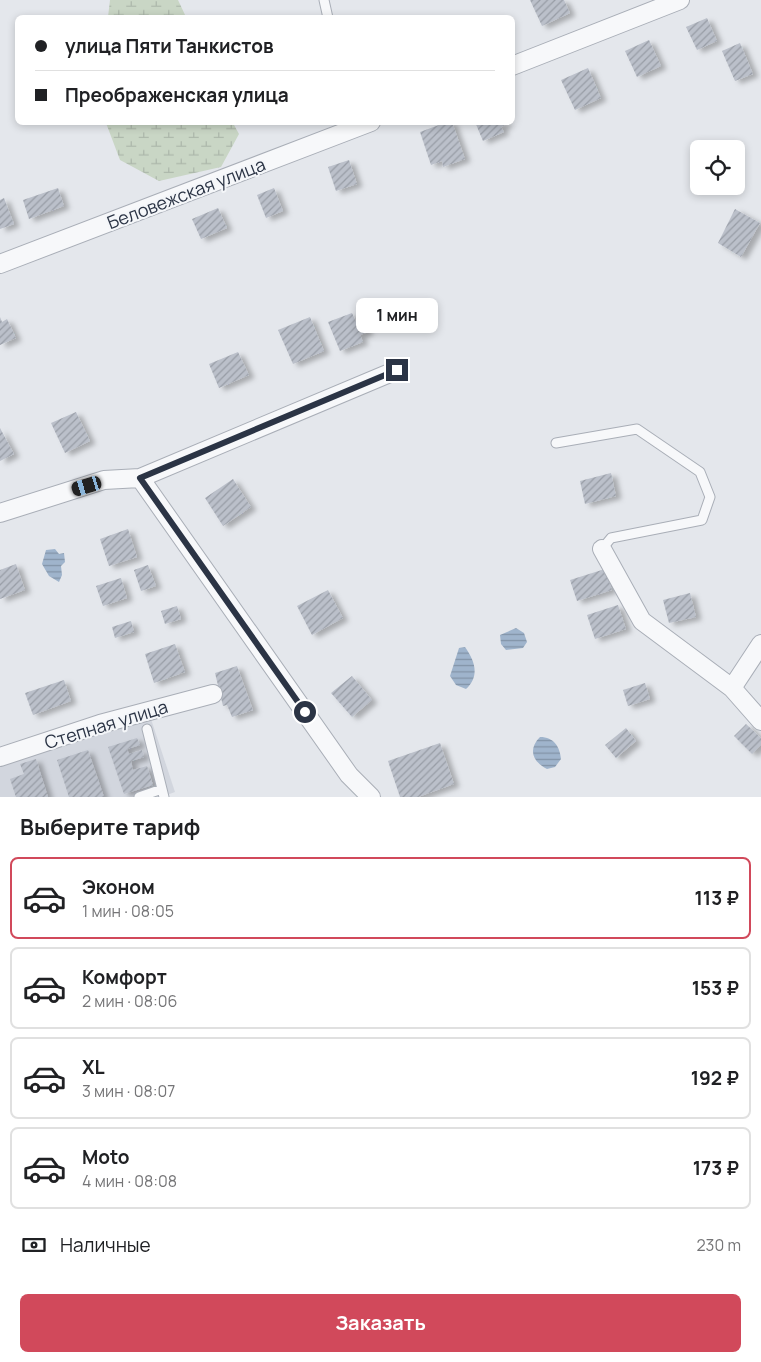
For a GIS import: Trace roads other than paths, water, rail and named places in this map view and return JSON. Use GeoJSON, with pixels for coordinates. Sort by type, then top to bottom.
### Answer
{"type":"FeatureCollection","features":[{"type":"Feature","properties":{"kind":"street"},"geometry":{"type":"LineString","coordinates":[[515,65],[680,0]]}},
{"type":"Feature","properties":{"kind":"street","name":"Беловежская улица"},"geometry":{"type":"LineString","coordinates":[[0,264],[353,126]]}},
{"type":"Feature","properties":{"kind":"street"},"geometry":{"type":"LineString","coordinates":[[0,513],[104,480],[140,478],[397,370]]}},
{"type":"Feature","properties":{"kind":"street"},"geometry":{"type":"LineString","coordinates":[[140,478],[349,775],[372,797]]}},
{"type":"Feature","properties":{"kind":"street"},"geometry":{"type":"LineString","coordinates":[[602,549],[642,621],[732,688],[761,721]]}},
{"type":"Feature","properties":{"kind":"street"},"geometry":{"type":"LineString","coordinates":[[732,688],[761,644]]}},
{"type":"Feature","properties":{"kind":"street","name":"Степная улица"},"geometry":{"type":"LineString","coordinates":[[0,757],[100,724],[213,694]]}},
{"type":"Feature","properties":{"kind":"lane"},"geometry":{"type":"LineString","coordinates":[[324,0],[327,15]]}},
{"type":"Feature","properties":{"kind":"lane"},"geometry":{"type":"LineString","coordinates":[[556,443],[637,428],[700,472],[710,497],[702,520],[611,538],[602,549]]}},
{"type":"Feature","properties":{"kind":"lane"},"geometry":{"type":"LineString","coordinates":[[139,797],[163,793],[147,729]]}},
{"type":"Feature","properties":{"kind":"water"},"geometry":{"type":"Polygon","coordinates":[[[55,549],[59,554],[64,553],[65,562],[61,566],[62,575],[59,582],[49,576],[42,564],[46,550],[55,549]]]}},
{"type":"Feature","properties":{"kind":"water"},"geometry":{"type":"Polygon","coordinates":[[[516,628],[524,633],[527,642],[523,648],[506,650],[501,644],[500,635],[516,628]]]}},
{"type":"Feature","properties":{"kind":"water"},"geometry":{"type":"Polygon","coordinates":[[[465,647],[474,668],[473,679],[466,689],[456,685],[450,676],[459,648],[465,647]]]}},
{"type":"Feature","properties":{"kind":"water"},"geometry":{"type":"Polygon","coordinates":[[[540,737],[553,741],[558,747],[561,759],[555,767],[547,769],[535,759],[533,750],[536,741],[540,737]]]}}]}
